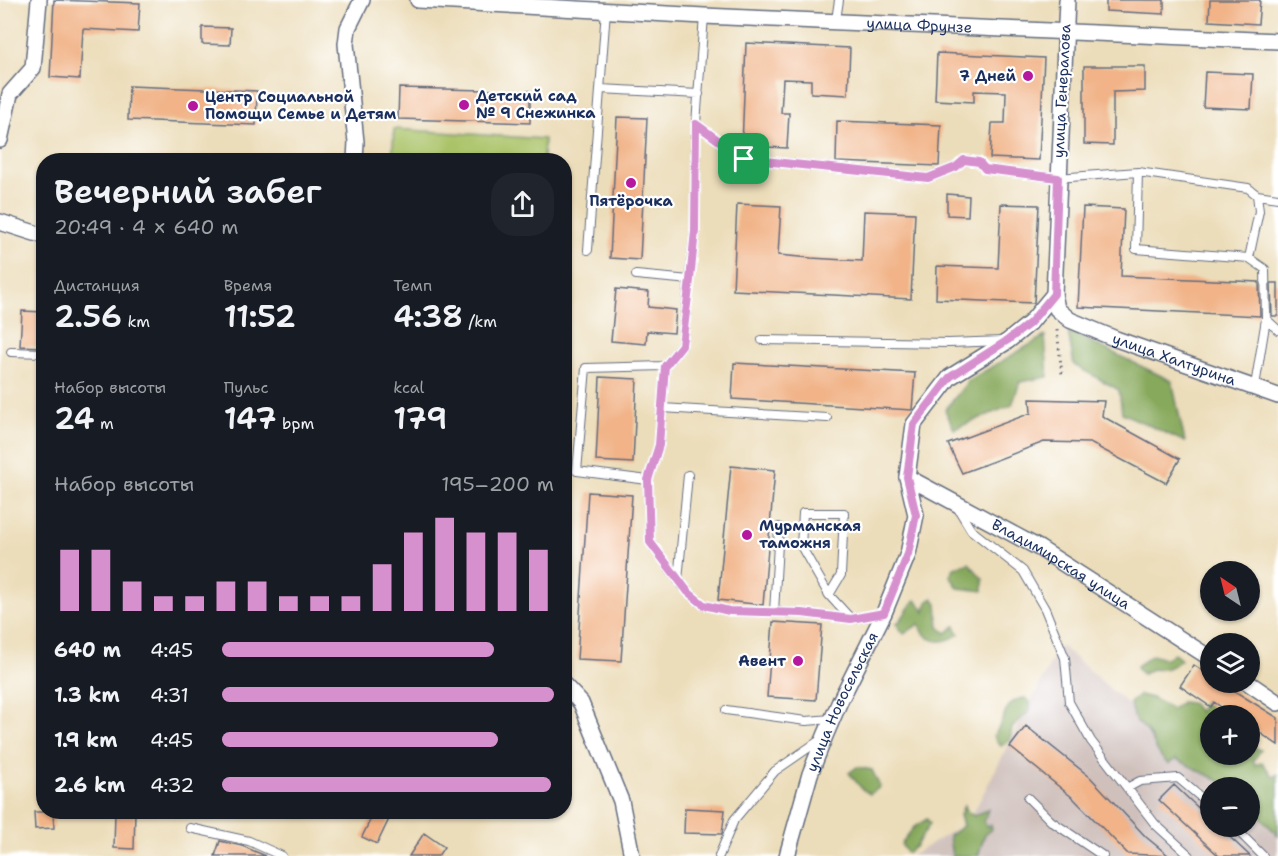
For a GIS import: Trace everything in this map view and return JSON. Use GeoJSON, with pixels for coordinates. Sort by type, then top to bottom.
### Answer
{"type":"FeatureCollection","features":[{"type":"Feature","properties":{"kind":"street"},"geometry":{"type":"LineString","coordinates":[[0,140],[10,94],[33,68],[39,0]]}},
{"type":"Feature","properties":{"kind":"street"},"geometry":{"type":"LineString","coordinates":[[355,153],[346,44],[348,28],[362,0]]}},
{"type":"Feature","properties":{"kind":"street","name":"улица Фрунзе"},"geometry":{"type":"LineString","coordinates":[[418,0],[606,10],[642,6],[704,16],[1278,41]]}},
{"type":"Feature","properties":{"kind":"street"},"geometry":{"type":"LineString","coordinates":[[704,16],[706,0]]}},
{"type":"Feature","properties":{"kind":"street","name":"улица Генералова"},"geometry":{"type":"LineString","coordinates":[[1054,294],[1067,0]]}},
{"type":"Feature","properties":{"kind":"street"},"geometry":{"type":"LineString","coordinates":[[0,222],[36,234]]}},
{"type":"Feature","properties":{"kind":"street","name":"улица Халтурина"},"geometry":{"type":"LineString","coordinates":[[1054,294],[1057,309],[1070,320],[1116,339],[1278,396]]}},
{"type":"Feature","properties":{"kind":"street","name":"улица Новосельская"},"geometry":{"type":"LineString","coordinates":[[787,856],[810,774],[825,736],[884,613],[908,554],[916,515],[907,477],[914,424],[950,377],[1030,323],[1054,294]]}},
{"type":"Feature","properties":{"kind":"street","name":"Владимирская улица"},"geometry":{"type":"LineString","coordinates":[[907,477],[1039,548],[1200,652]]}},
{"type":"Feature","properties":{"kind":"street"},"geometry":{"type":"LineString","coordinates":[[1260,691],[1278,703]]}},
{"type":"Feature","properties":{"kind":"street"},"geometry":{"type":"LineString","coordinates":[[572,693],[581,703],[621,801],[632,856]]}},
{"type":"Feature","properties":{"kind":"lane"},"geometry":{"type":"LineString","coordinates":[[836,20],[838,0]]}},
{"type":"Feature","properties":{"kind":"lane"},"geometry":{"type":"LineString","coordinates":[[588,250],[606,10]]}},
{"type":"Feature","properties":{"kind":"lane"},"geometry":{"type":"LineString","coordinates":[[704,16],[696,124],[695,231],[690,280],[682,345],[665,366],[659,445],[648,480],[650,542],[678,580],[704,605],[729,611],[774,612],[851,619],[884,613]]}},
{"type":"Feature","properties":{"kind":"lane"},"geometry":{"type":"LineString","coordinates":[[600,88],[699,93]]}},
{"type":"Feature","properties":{"kind":"lane"},"geometry":{"type":"LineString","coordinates":[[696,124],[744,159],[928,178],[956,167],[964,160],[979,162],[985,169],[1058,178],[1138,172],[1248,188],[1257,195],[1278,198]]}},
{"type":"Feature","properties":{"kind":"lane"},"geometry":{"type":"LineString","coordinates":[[1138,172],[1136,249],[1249,258],[1265,269],[1266,319],[1255,386]]}},
{"type":"Feature","properties":{"kind":"lane"},"geometry":{"type":"LineString","coordinates":[[1249,258],[1259,211],[1257,195]]}},
{"type":"Feature","properties":{"kind":"lane"},"geometry":{"type":"LineString","coordinates":[[636,275],[690,280]]}},
{"type":"Feature","properties":{"kind":"lane"},"geometry":{"type":"LineString","coordinates":[[1266,319],[1278,330]]}},
{"type":"Feature","properties":{"kind":"lane"},"geometry":{"type":"LineString","coordinates":[[762,340],[949,344],[1008,340]]}},
{"type":"Feature","properties":{"kind":"lane"},"geometry":{"type":"LineString","coordinates":[[11,352],[36,353]]}},
{"type":"Feature","properties":{"kind":"lane"},"geometry":{"type":"LineString","coordinates":[[648,480],[577,471],[586,368],[665,366]]}},
{"type":"Feature","properties":{"kind":"lane"},"geometry":{"type":"LineString","coordinates":[[662,408],[827,418]]}},
{"type":"Feature","properties":{"kind":"lane"},"geometry":{"type":"LineString","coordinates":[[678,580],[688,475]]}},
{"type":"Feature","properties":{"kind":"lane"},"geometry":{"type":"LineString","coordinates":[[954,502],[971,530],[1023,571],[1045,609],[1065,658],[1069,702],[1091,741],[1155,824],[1190,856]]}},
{"type":"Feature","properties":{"kind":"lane"},"geometry":{"type":"LineString","coordinates":[[829,595],[841,575],[844,513],[803,513],[801,546],[829,595],[851,619]]}},
{"type":"Feature","properties":{"kind":"lane"},"geometry":{"type":"LineString","coordinates":[[774,612],[779,527]]}},
{"type":"Feature","properties":{"kind":"lane"},"geometry":{"type":"LineString","coordinates":[[726,710],[806,721],[832,719]]}},
{"type":"Feature","properties":{"kind":"lane"},"geometry":{"type":"LineString","coordinates":[[719,856],[734,820],[775,771],[825,736]]}},
{"type":"Feature","properties":{"kind":"lane"},"geometry":{"type":"LineString","coordinates":[[1127,788],[1140,781],[1178,778],[1200,797]]}},
{"type":"Feature","properties":{"kind":"lane"},"geometry":{"type":"LineString","coordinates":[[1028,798],[1052,821],[1103,856]]}},
{"type":"Feature","properties":{"kind":"lane"},"geometry":{"type":"LineString","coordinates":[[190,828],[249,841],[282,856]]}},
{"type":"Feature","properties":{"kind":"lane"},"geometry":{"type":"LineString","coordinates":[[1244,837],[1263,856]]}},
{"type":"Feature","properties":{"kind":"path"},"geometry":{"type":"LineString","coordinates":[[1057,328],[1062,374]]}},
{"type":"Feature","properties":{"kind":"shaded area"},"geometry":{"type":"Polygon","coordinates":[[[1060,645],[1212,777],[1200,777],[1200,837],[1260,837],[1260,819],[1278,835],[1278,856],[911,856],[969,821],[1060,645]]]}},
{"type":"Feature","properties":{"kind":"green space"},"geometry":{"type":"Polygon","coordinates":[[[394,129],[544,139],[543,153],[392,153],[394,129]]]}},
{"type":"Feature","properties":{"kind":"green space"},"geometry":{"type":"Polygon","coordinates":[[[1068,331],[1172,381],[1185,442],[1122,413],[1119,390],[1074,365],[1068,331]]]}},
{"type":"Feature","properties":{"kind":"green space"},"geometry":{"type":"Polygon","coordinates":[[[1045,336],[1048,377],[1020,382],[1012,405],[954,429],[945,410],[969,380],[1045,336]]]}},
{"type":"Feature","properties":{"kind":"green space"},"geometry":{"type":"Polygon","coordinates":[[[969,563],[983,579],[983,591],[958,588],[950,576],[954,568],[969,563]]]}},
{"type":"Feature","properties":{"kind":"green space"},"geometry":{"type":"Polygon","coordinates":[[[933,598],[937,603],[939,627],[946,633],[955,626],[959,634],[947,640],[935,641],[926,635],[919,624],[904,634],[896,624],[910,606],[916,600],[925,612],[927,603],[933,598]]]}},
{"type":"Feature","properties":{"kind":"green space"},"geometry":{"type":"Polygon","coordinates":[[[1174,653],[1181,660],[1170,667],[1160,670],[1151,669],[1143,674],[1138,670],[1137,666],[1152,655],[1165,659],[1174,653]]]}},
{"type":"Feature","properties":{"kind":"green space"},"geometry":{"type":"Polygon","coordinates":[[[1140,695],[1152,698],[1172,709],[1181,702],[1192,703],[1199,712],[1200,710],[1200,765],[1260,765],[1262,762],[1273,777],[1278,774],[1278,836],[1260,816],[1260,777],[1211,777],[1176,759],[1168,764],[1159,754],[1146,730],[1136,720],[1130,703],[1140,695]]]}},
{"type":"Feature","properties":{"kind":"green space"},"geometry":{"type":"Polygon","coordinates":[[[1025,698],[1030,702],[1030,710],[1012,728],[1010,740],[1001,746],[993,736],[1008,707],[1025,698]]]}},
{"type":"Feature","properties":{"kind":"green space"},"geometry":{"type":"Polygon","coordinates":[[[857,767],[872,770],[880,787],[870,794],[862,789],[849,773],[857,767]]]}},
{"type":"Feature","properties":{"kind":"green space"},"geometry":{"type":"Polygon","coordinates":[[[964,805],[966,811],[974,816],[988,809],[984,822],[987,827],[991,825],[992,829],[985,834],[978,856],[952,856],[949,836],[963,826],[960,815],[964,805]]]}},
{"type":"Feature","properties":{"kind":"green space"},"geometry":{"type":"Polygon","coordinates":[[[927,819],[930,824],[915,847],[907,853],[901,844],[914,827],[927,819]]]}},
{"type":"Feature","properties":{"kind":"building"},"geometry":{"type":"Polygon","coordinates":[[[54,0],[140,3],[138,32],[83,29],[80,79],[50,77],[54,0]]]}},
{"type":"Feature","properties":{"kind":"building"},"geometry":{"type":"Polygon","coordinates":[[[1106,0],[1164,0],[1164,14],[1106,11],[1106,0]]]}},
{"type":"Feature","properties":{"kind":"building"},"geometry":{"type":"Polygon","coordinates":[[[1210,0],[1260,0],[1258,24],[1209,21],[1210,0]]]}},
{"type":"Feature","properties":{"kind":"building"},"geometry":{"type":"Polygon","coordinates":[[[202,27],[231,28],[230,45],[202,44],[202,27]]]}},
{"type":"Feature","properties":{"kind":"building"},"geometry":{"type":"Polygon","coordinates":[[[746,43],[850,48],[848,95],[811,93],[811,80],[783,79],[781,113],[789,113],[787,148],[742,146],[746,43]]]}},
{"type":"Feature","properties":{"kind":"building"},"geometry":{"type":"Polygon","coordinates":[[[937,53],[1044,58],[1039,160],[990,158],[992,123],[1005,123],[1006,92],[974,91],[974,102],[935,100],[937,53]]]}},
{"type":"Feature","properties":{"kind":"building"},"geometry":{"type":"Polygon","coordinates":[[[1084,66],[1145,66],[1145,91],[1113,92],[1113,145],[1084,144],[1084,66]]]}},
{"type":"Feature","properties":{"kind":"building"},"geometry":{"type":"Polygon","coordinates":[[[1205,72],[1253,74],[1251,109],[1203,107],[1205,72]]]}},
{"type":"Feature","properties":{"kind":"building","name":"Центр Социальной Помощи Семье и Детям"},"geometry":{"type":"Polygon","coordinates":[[[129,86],[257,91],[256,125],[128,120],[129,86]]]}},
{"type":"Feature","properties":{"kind":"building","name":"Детский сад № 9 Снежинка"},"geometry":{"type":"Polygon","coordinates":[[[399,88],[530,91],[530,123],[398,119],[399,88]]]}},
{"type":"Feature","properties":{"kind":"building"},"geometry":{"type":"Polygon","coordinates":[[[617,117],[647,118],[640,260],[610,258],[617,117]]]}},
{"type":"Feature","properties":{"kind":"building"},"geometry":{"type":"Polygon","coordinates":[[[837,121],[941,125],[939,166],[836,162],[837,121]]]}},
{"type":"Feature","properties":{"kind":"building"},"geometry":{"type":"Polygon","coordinates":[[[947,194],[969,196],[968,216],[947,215],[947,194]]]}},
{"type":"Feature","properties":{"kind":"building"},"geometry":{"type":"Polygon","coordinates":[[[737,204],[781,206],[778,255],[862,261],[864,211],[915,213],[911,299],[733,290],[737,204]]]}},
{"type":"Feature","properties":{"kind":"building"},"geometry":{"type":"Polygon","coordinates":[[[1001,204],[1039,205],[1034,303],[936,299],[937,266],[998,268],[1001,204]]]}},
{"type":"Feature","properties":{"kind":"building"},"geometry":{"type":"Polygon","coordinates":[[[1083,207],[1124,209],[1121,276],[1259,282],[1260,316],[1078,307],[1083,207]]]}},
{"type":"Feature","properties":{"kind":"building"},"geometry":{"type":"Polygon","coordinates":[[[1271,283],[1278,283],[1278,316],[1272,316],[1271,283]]]}},
{"type":"Feature","properties":{"kind":"building"},"geometry":{"type":"Polygon","coordinates":[[[616,289],[649,292],[648,307],[676,310],[674,333],[647,331],[646,344],[611,341],[616,289]]]}},
{"type":"Feature","properties":{"kind":"building"},"geometry":{"type":"Polygon","coordinates":[[[22,311],[36,312],[36,347],[20,346],[22,311]]]}},
{"type":"Feature","properties":{"kind":"building"},"geometry":{"type":"Polygon","coordinates":[[[734,363],[915,373],[912,410],[732,399],[734,363]]]}},
{"type":"Feature","properties":{"kind":"building"},"geometry":{"type":"Polygon","coordinates":[[[600,377],[637,379],[633,463],[596,461],[600,377]]]}},
{"type":"Feature","properties":{"kind":"building"},"geometry":{"type":"Polygon","coordinates":[[[1030,399],[1104,401],[1102,416],[1180,459],[1166,483],[1090,443],[1044,442],[962,473],[948,444],[1031,413],[1030,399]]]}},
{"type":"Feature","properties":{"kind":"building","name":"Мурманская таможня"},"geometry":{"type":"Polygon","coordinates":[[[731,466],[775,470],[763,605],[718,600],[731,466]]]}},
{"type":"Feature","properties":{"kind":"building"},"geometry":{"type":"Polygon","coordinates":[[[588,492],[632,495],[621,661],[577,659],[588,492]]]}},
{"type":"Feature","properties":{"kind":"building"},"geometry":{"type":"Polygon","coordinates":[[[773,622],[822,625],[816,700],[767,697],[773,622]]]}},
{"type":"Feature","properties":{"kind":"building"},"geometry":{"type":"Polygon","coordinates":[[[1194,665],[1200,669],[1200,693],[1238,693],[1257,705],[1218,705],[1214,702],[1212,705],[1208,705],[1180,686],[1194,665]]]}},
{"type":"Feature","properties":{"kind":"building"},"geometry":{"type":"Polygon","coordinates":[[[1260,707],[1278,718],[1278,745],[1260,733],[1260,707]]]}},
{"type":"Feature","properties":{"kind":"building"},"geometry":{"type":"Polygon","coordinates":[[[1026,726],[1090,777],[1146,837],[1169,856],[1128,854],[1073,798],[1010,747],[1026,726]]]}},
{"type":"Feature","properties":{"kind":"building"},"geometry":{"type":"Polygon","coordinates":[[[1174,785],[1200,810],[1200,837],[1230,837],[1250,856],[1219,856],[1159,800],[1174,785]]]}},
{"type":"Feature","properties":{"kind":"building"},"geometry":{"type":"Polygon","coordinates":[[[685,808],[725,810],[722,834],[684,833],[685,808]]]}},
{"type":"Feature","properties":{"kind":"building"},"geometry":{"type":"Polygon","coordinates":[[[34,812],[36,812],[36,819],[53,819],[54,828],[35,829],[34,812]]]}},
{"type":"Feature","properties":{"kind":"building"},"geometry":{"type":"Polygon","coordinates":[[[115,819],[135,819],[134,849],[114,848],[115,819]]]}},
{"type":"Feature","properties":{"kind":"building"},"geometry":{"type":"Polygon","coordinates":[[[371,819],[389,819],[377,844],[362,837],[371,819]]]}},
{"type":"Feature","properties":{"kind":"building"},"geometry":{"type":"Polygon","coordinates":[[[424,833],[444,847],[438,856],[409,856],[424,833]]]}},
{"type":"Feature","properties":{"kind":"building"},"geometry":{"type":"Polygon","coordinates":[[[220,841],[242,846],[266,856],[215,856],[220,841]]]}},
{"type":"Feature","properties":{"kind":"place","name":"7 Дней"},"geometry":{"type":"Point","coordinates":[1028,76]}},
{"type":"Feature","properties":{"kind":"place","name":"Детский сад № 9 Снежинка"},"geometry":{"type":"Point","coordinates":[464,105]}},
{"type":"Feature","properties":{"kind":"place","name":"Центр Социальной Помощи Семье и Детям"},"geometry":{"type":"Point","coordinates":[193,106]}},
{"type":"Feature","properties":{"kind":"place","name":"Пятёрочка"},"geometry":{"type":"Point","coordinates":[631,183]}},
{"type":"Feature","properties":{"kind":"place","name":"Мурманская таможня"},"geometry":{"type":"Point","coordinates":[747,535]}},
{"type":"Feature","properties":{"kind":"place","name":"Авент"},"geometry":{"type":"Point","coordinates":[798,661]}},
{"type":"Feature","properties":{"kind":"route"},"geometry":{"type":"LineString","coordinates":[[696,124],[744,159],[841,171],[928,178],[956,167],[964,160],[979,162],[985,169],[1058,178],[1054,294],[1030,323],[950,377],[914,424],[907,477],[916,515],[908,554],[884,613],[851,619],[802,613],[729,611],[704,605],[688,592],[670,572],[650,542],[648,480],[659,445],[665,366],[682,345],[690,280],[695,231],[696,124]]}}]}
